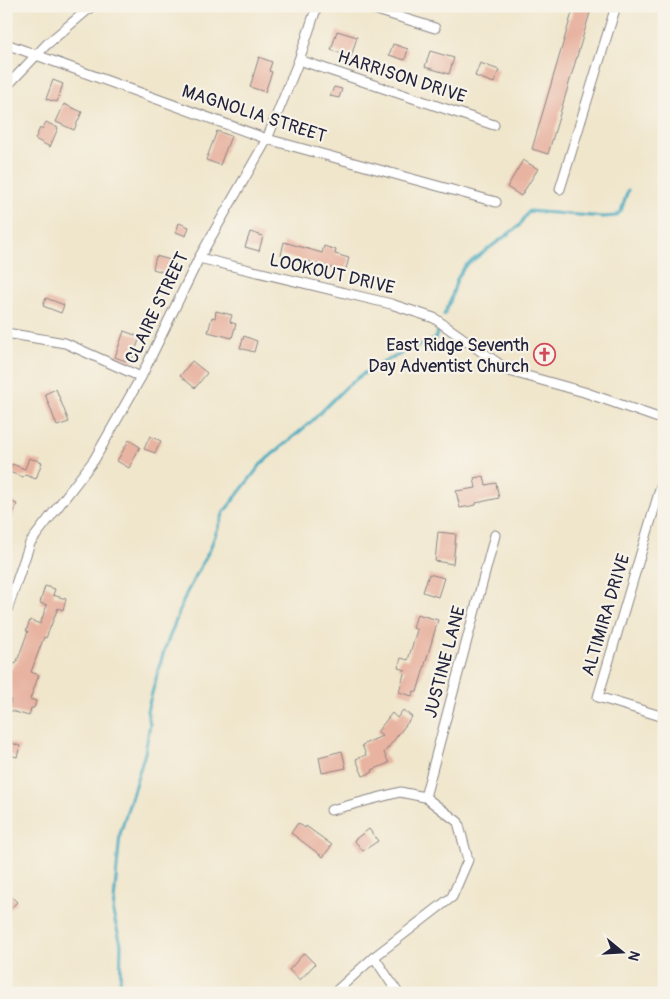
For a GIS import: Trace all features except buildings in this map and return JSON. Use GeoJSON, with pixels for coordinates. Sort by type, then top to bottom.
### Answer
{"type":"FeatureCollection","features":[{"type":"Feature","properties":{"kind":"street"},"geometry":{"type":"LineString","coordinates":[[6,87],[46,44],[92,6]]}},
{"type":"Feature","properties":{"kind":"street","name":"CLAIRE STREET"},"geometry":{"type":"LineString","coordinates":[[6,613],[30,543],[94,460],[141,378],[199,258],[267,139],[299,60],[316,6]]}},
{"type":"Feature","properties":{"kind":"street"},"geometry":{"type":"LineString","coordinates":[[364,6],[435,28]]}},
{"type":"Feature","properties":{"kind":"street"},"geometry":{"type":"LineString","coordinates":[[560,189],[616,6]]}},
{"type":"Feature","properties":{"kind":"street","name":"MAGNOLIA STREET"},"geometry":{"type":"LineString","coordinates":[[6,44],[267,139],[496,202]]}},
{"type":"Feature","properties":{"kind":"street","name":"HARRISON DRIVE"},"geometry":{"type":"LineString","coordinates":[[299,60],[494,125]]}},
{"type":"Feature","properties":{"kind":"street","name":"LOOKOUT DRIVE"},"geometry":{"type":"LineString","coordinates":[[199,258],[391,304],[434,318],[509,371],[584,392],[664,420]]}},
{"type":"Feature","properties":{"kind":"street"},"geometry":{"type":"LineString","coordinates":[[6,333],[65,343],[141,378]]}},
{"type":"Feature","properties":{"kind":"street","name":"ALTIMIRA DRIVE"},"geometry":{"type":"LineString","coordinates":[[664,476],[598,697],[664,718]]}},
{"type":"Feature","properties":{"kind":"street","name":"JUSTINE LANE"},"geometry":{"type":"LineString","coordinates":[[425,797],[495,535]]}},
{"type":"Feature","properties":{"kind":"street"},"geometry":{"type":"LineString","coordinates":[[331,810],[400,792],[425,797],[458,822],[468,860],[452,897],[374,957],[334,993]]}},
{"type":"Feature","properties":{"kind":"street"},"geometry":{"type":"LineString","coordinates":[[374,957],[398,993]]}},
{"type":"Feature","properties":{"kind":"waterway"},"geometry":{"type":"LineString","coordinates":[[444,315],[457,279],[465,266],[519,226],[529,211],[603,217],[616,216],[621,211],[628,190]]}},
{"type":"Feature","properties":{"kind":"waterway"},"geometry":{"type":"LineString","coordinates":[[120,993],[121,944],[113,913],[120,834],[145,753],[150,724],[147,711],[163,654],[186,594],[210,549],[224,512],[262,463],[311,422],[346,387],[371,368],[435,339],[438,331]]}},
{"type":"Feature","properties":{"kind":"place","name":"East Ridge Seventh Day Adventist Church"},"geometry":{"type":"Point","coordinates":[545,355]}}]}
